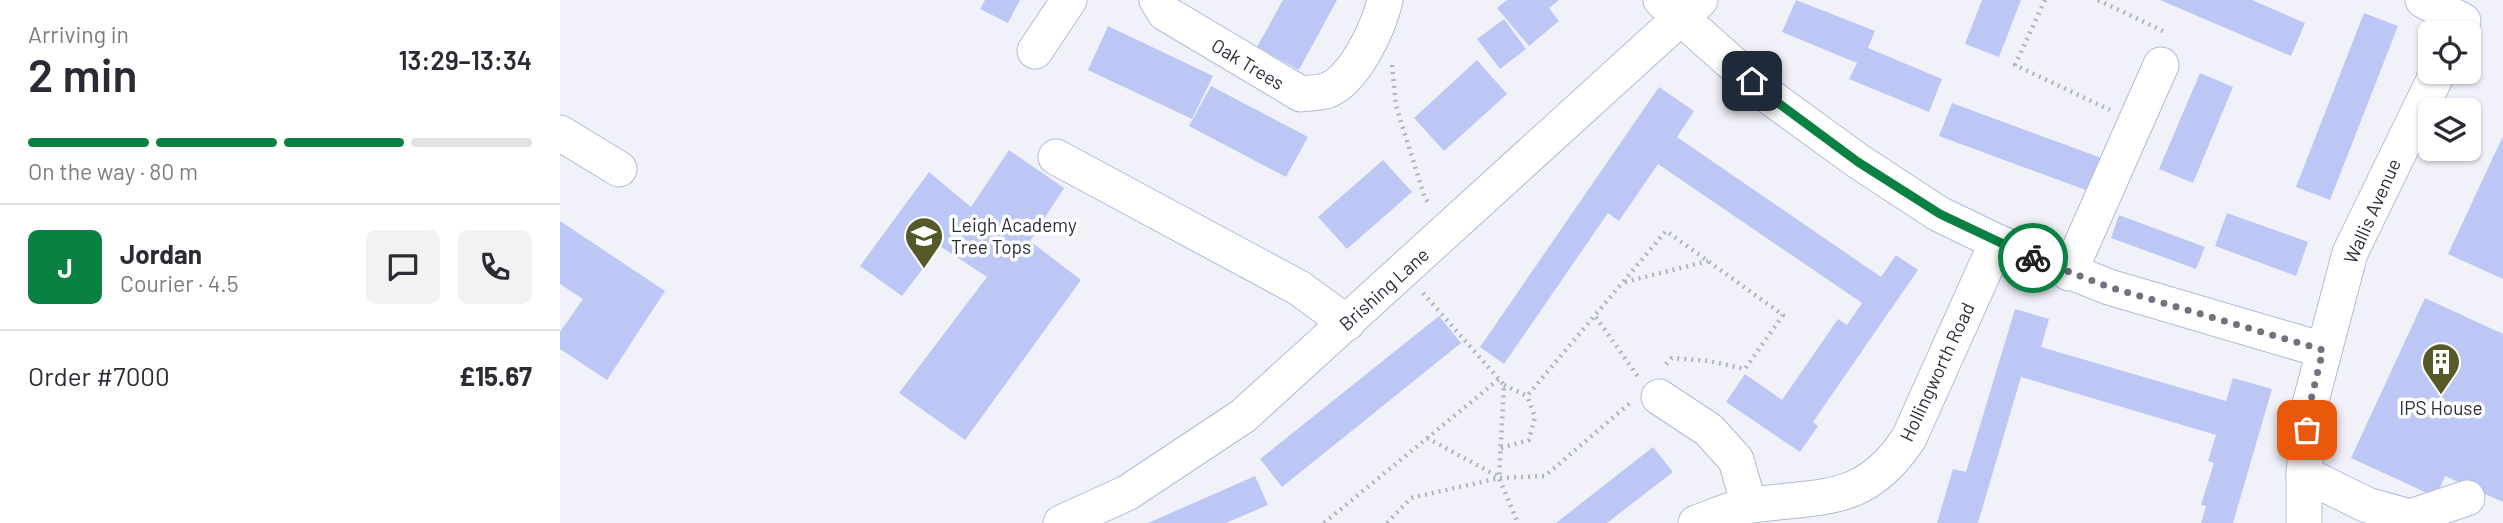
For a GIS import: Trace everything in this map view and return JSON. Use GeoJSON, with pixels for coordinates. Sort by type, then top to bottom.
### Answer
{"type":"FeatureCollection","features":[{"type":"Feature","properties":{"kind":"street"},"geometry":{"type":"LineString","coordinates":[[1035,51],[1069,0]]}},
{"type":"Feature","properties":{"kind":"street","name":"Oak Trees"},"geometry":{"type":"LineString","coordinates":[[1157,0],[1165,13],[1301,94],[1329,90],[1351,72],[1382,11]]}},
{"type":"Feature","properties":{"kind":"street"},"geometry":{"type":"LineString","coordinates":[[2423,0],[2465,18]]}},
{"type":"Feature","properties":{"kind":"street"},"geometry":{"type":"LineString","coordinates":[[1681,6],[1770,97],[1858,162],[1940,214],[2069,273],[2323,350]]}},
{"type":"Feature","properties":{"kind":"street","name":"Brishing Lane"},"geometry":{"type":"LineString","coordinates":[[1060,523],[1127,493],[1242,416],[1448,232],[1681,6]]}},
{"type":"Feature","properties":{"kind":"street"},"geometry":{"type":"LineString","coordinates":[[2069,273],[2161,65]]}},
{"type":"Feature","properties":{"kind":"street","name":"Wallis Avenue"},"geometry":{"type":"LineString","coordinates":[[2304,523],[2304,474],[2309,408],[2350,253],[2432,84]]}},
{"type":"Feature","properties":{"kind":"street"},"geometry":{"type":"LineString","coordinates":[[560,133],[619,169]]}},
{"type":"Feature","properties":{"kind":"street"},"geometry":{"type":"LineString","coordinates":[[1056,157],[1299,288],[1347,323]]}},
{"type":"Feature","properties":{"kind":"street","name":"Hollingworth Road"},"geometry":{"type":"LineString","coordinates":[[1696,523],[1749,505],[1838,495],[1867,482],[1891,463],[1909,438],[1997,242]]}},
{"type":"Feature","properties":{"kind":"street"},"geometry":{"type":"LineString","coordinates":[[1653,393],[1709,430],[1735,460],[1749,505]]}},
{"type":"Feature","properties":{"kind":"street"},"geometry":{"type":"LineString","coordinates":[[2304,474],[2367,505],[2410,517],[2467,498]]}},
{"type":"Feature","properties":{"kind":"path"},"geometry":{"type":"LineString","coordinates":[[2045,0],[2015,65],[2136,122]]}},
{"type":"Feature","properties":{"kind":"path"},"geometry":{"type":"LineString","coordinates":[[2098,0],[2174,37],[2161,65]]}},
{"type":"Feature","properties":{"kind":"path"},"geometry":{"type":"LineString","coordinates":[[1382,11],[1388,32],[1396,106],[1425,198],[1448,232]]}},
{"type":"Feature","properties":{"kind":"path"},"geometry":{"type":"LineString","coordinates":[[1527,396],[1666,232],[1783,315],[1745,369],[1709,361],[1672,358],[1649,380],[1653,393]]}},
{"type":"Feature","properties":{"kind":"path"},"geometry":{"type":"LineString","coordinates":[[1625,282],[1708,261]]}},
{"type":"Feature","properties":{"kind":"path"},"geometry":{"type":"LineString","coordinates":[[1404,271],[1504,385],[1527,396],[1535,417],[1529,440],[1501,448]]}},
{"type":"Feature","properties":{"kind":"path"},"geometry":{"type":"LineString","coordinates":[[1595,317],[1653,393]]}},
{"type":"Feature","properties":{"kind":"path"},"geometry":{"type":"LineString","coordinates":[[1324,523],[1499,379]]}},
{"type":"Feature","properties":{"kind":"path"},"geometry":{"type":"LineString","coordinates":[[1504,385],[1499,478],[1518,523]]}},
{"type":"Feature","properties":{"kind":"path"},"geometry":{"type":"LineString","coordinates":[[1387,523],[1411,498],[1499,478],[1545,476],[1653,393]]}},
{"type":"Feature","properties":{"kind":"path"},"geometry":{"type":"LineString","coordinates":[[1427,438],[1499,478]]}},
{"type":"Feature","properties":{"kind":"building"},"geometry":{"type":"Polygon","coordinates":[[[985,0],[1020,0],[1008,23],[980,9],[985,0]]]}},
{"type":"Feature","properties":{"kind":"building"},"geometry":{"type":"Polygon","coordinates":[[[1283,0],[1337,0],[1299,70],[1257,47],[1283,0]]]}},
{"type":"Feature","properties":{"kind":"building"},"geometry":{"type":"Polygon","coordinates":[[[1507,0],[1559,0],[1549,8],[1559,21],[1529,46],[1497,8],[1507,0]]]}},
{"type":"Feature","properties":{"kind":"building"},"geometry":{"type":"Polygon","coordinates":[[[1796,0],[1875,31],[1868,48],[1942,79],[1929,112],[1849,79],[1857,63],[1782,32],[1796,0]]]}},
{"type":"Feature","properties":{"kind":"building"},"geometry":{"type":"Polygon","coordinates":[[[1982,0],[2021,0],[1999,57],[1965,44],[1982,0]]]}},
{"type":"Feature","properties":{"kind":"building"},"geometry":{"type":"Polygon","coordinates":[[[2160,0],[2252,0],[2305,23],[2291,56],[2160,0]]]}},
{"type":"Feature","properties":{"kind":"building"},"geometry":{"type":"Polygon","coordinates":[[[2364,13],[2398,26],[2330,200],[2296,187],[2364,13]]]}},
{"type":"Feature","properties":{"kind":"building"},"geometry":{"type":"Polygon","coordinates":[[[1504,19],[1526,49],[1500,69],[1477,39],[1504,19]]]}},
{"type":"Feature","properties":{"kind":"building"},"geometry":{"type":"Polygon","coordinates":[[[1108,26],[1213,76],[1192,119],[1088,70],[1108,26]]]}},
{"type":"Feature","properties":{"kind":"building"},"geometry":{"type":"Polygon","coordinates":[[[1477,60],[1507,94],[1444,151],[1414,118],[1477,60]]]}},
{"type":"Feature","properties":{"kind":"building"},"geometry":{"type":"Polygon","coordinates":[[[2200,73],[2233,87],[2193,183],[2159,169],[2200,73]]]}},
{"type":"Feature","properties":{"kind":"building"},"geometry":{"type":"Polygon","coordinates":[[[1211,86],[1308,137],[1286,177],[1189,126],[1211,86]]]}},
{"type":"Feature","properties":{"kind":"building"},"geometry":{"type":"Polygon","coordinates":[[[1659,87],[1694,111],[1677,137],[1881,277],[1896,255],[1918,270],[1813,422],[1818,426],[1800,452],[1726,402],[1745,374],[1782,400],[1838,319],[1847,325],[1862,303],[1658,164],[1619,221],[1608,213],[1504,364],[1480,347],[1659,87]]]}},
{"type":"Feature","properties":{"kind":"building"},"geometry":{"type":"Polygon","coordinates":[[[1952,103],[2107,160],[2094,193],[1939,136],[1952,103]]]}},
{"type":"Feature","properties":{"kind":"building"},"geometry":{"type":"Polygon","coordinates":[[[2503,136],[2503,279],[2448,254],[2503,136]]]}},
{"type":"Feature","properties":{"kind":"building"},"geometry":{"type":"Polygon","coordinates":[[[1009,150],[1064,188],[1030,241],[1081,280],[965,440],[899,393],[987,277],[940,246],[902,296],[860,266],[929,172],[971,207],[1009,150]]]}},
{"type":"Feature","properties":{"kind":"building"},"geometry":{"type":"Polygon","coordinates":[[[1383,160],[1412,192],[1347,249],[1318,217],[1383,160]]]}},
{"type":"Feature","properties":{"kind":"building"},"geometry":{"type":"Polygon","coordinates":[[[2227,213],[2308,242],[2296,276],[2215,246],[2227,213]]]}},
{"type":"Feature","properties":{"kind":"building"},"geometry":{"type":"Polygon","coordinates":[[[2119,215],[2205,247],[2196,269],[2111,238],[2119,215]]]}},
{"type":"Feature","properties":{"kind":"building"},"geometry":{"type":"Polygon","coordinates":[[[560,221],[665,291],[607,380],[560,349],[560,332],[583,299],[560,284],[560,221]]]}},
{"type":"Feature","properties":{"kind":"building","name":"IPS House"},"geometry":{"type":"Polygon","coordinates":[[[2425,298],[2503,334],[2503,502],[2445,476],[2436,497],[2351,458],[2425,298]]]}},
{"type":"Feature","properties":{"kind":"building"},"geometry":{"type":"Polygon","coordinates":[[[2015,309],[2049,319],[2041,347],[2226,401],[2233,378],[2272,389],[2233,523],[2201,523],[2206,506],[2201,505],[2214,463],[2208,461],[2216,435],[2021,377],[1978,523],[1937,523],[1953,469],[1966,472],[2015,309]]]}},
{"type":"Feature","properties":{"kind":"building"},"geometry":{"type":"Polygon","coordinates":[[[1439,316],[1461,343],[1282,487],[1260,459],[1439,316]]]}},
{"type":"Feature","properties":{"kind":"building"},"geometry":{"type":"Polygon","coordinates":[[[1653,447],[1673,472],[1607,523],[1556,523],[1653,447]]]}},
{"type":"Feature","properties":{"kind":"building"},"geometry":{"type":"Polygon","coordinates":[[[1255,476],[1268,505],[1226,523],[1148,523],[1255,476]]]}},
{"type":"Feature","properties":{"kind":"way so far"},"geometry":{"type":"LineString","coordinates":[[2033,258],[2109,287],[2323,350],[2309,408],[2307,430]]}},
{"type":"Feature","properties":{"kind":"place","name":"Leigh Academy Tree Tops"},"geometry":{"type":"Point","coordinates":[924,270]}},
{"type":"Feature","properties":{"kind":"place","name":"IPS House"},"geometry":{"type":"Point","coordinates":[2441,396]}},
{"type":"Feature","properties":{"kind":"route"},"geometry":{"type":"LineString","coordinates":[[1752,81],[1858,162],[1940,214],[2033,258]]}}]}
